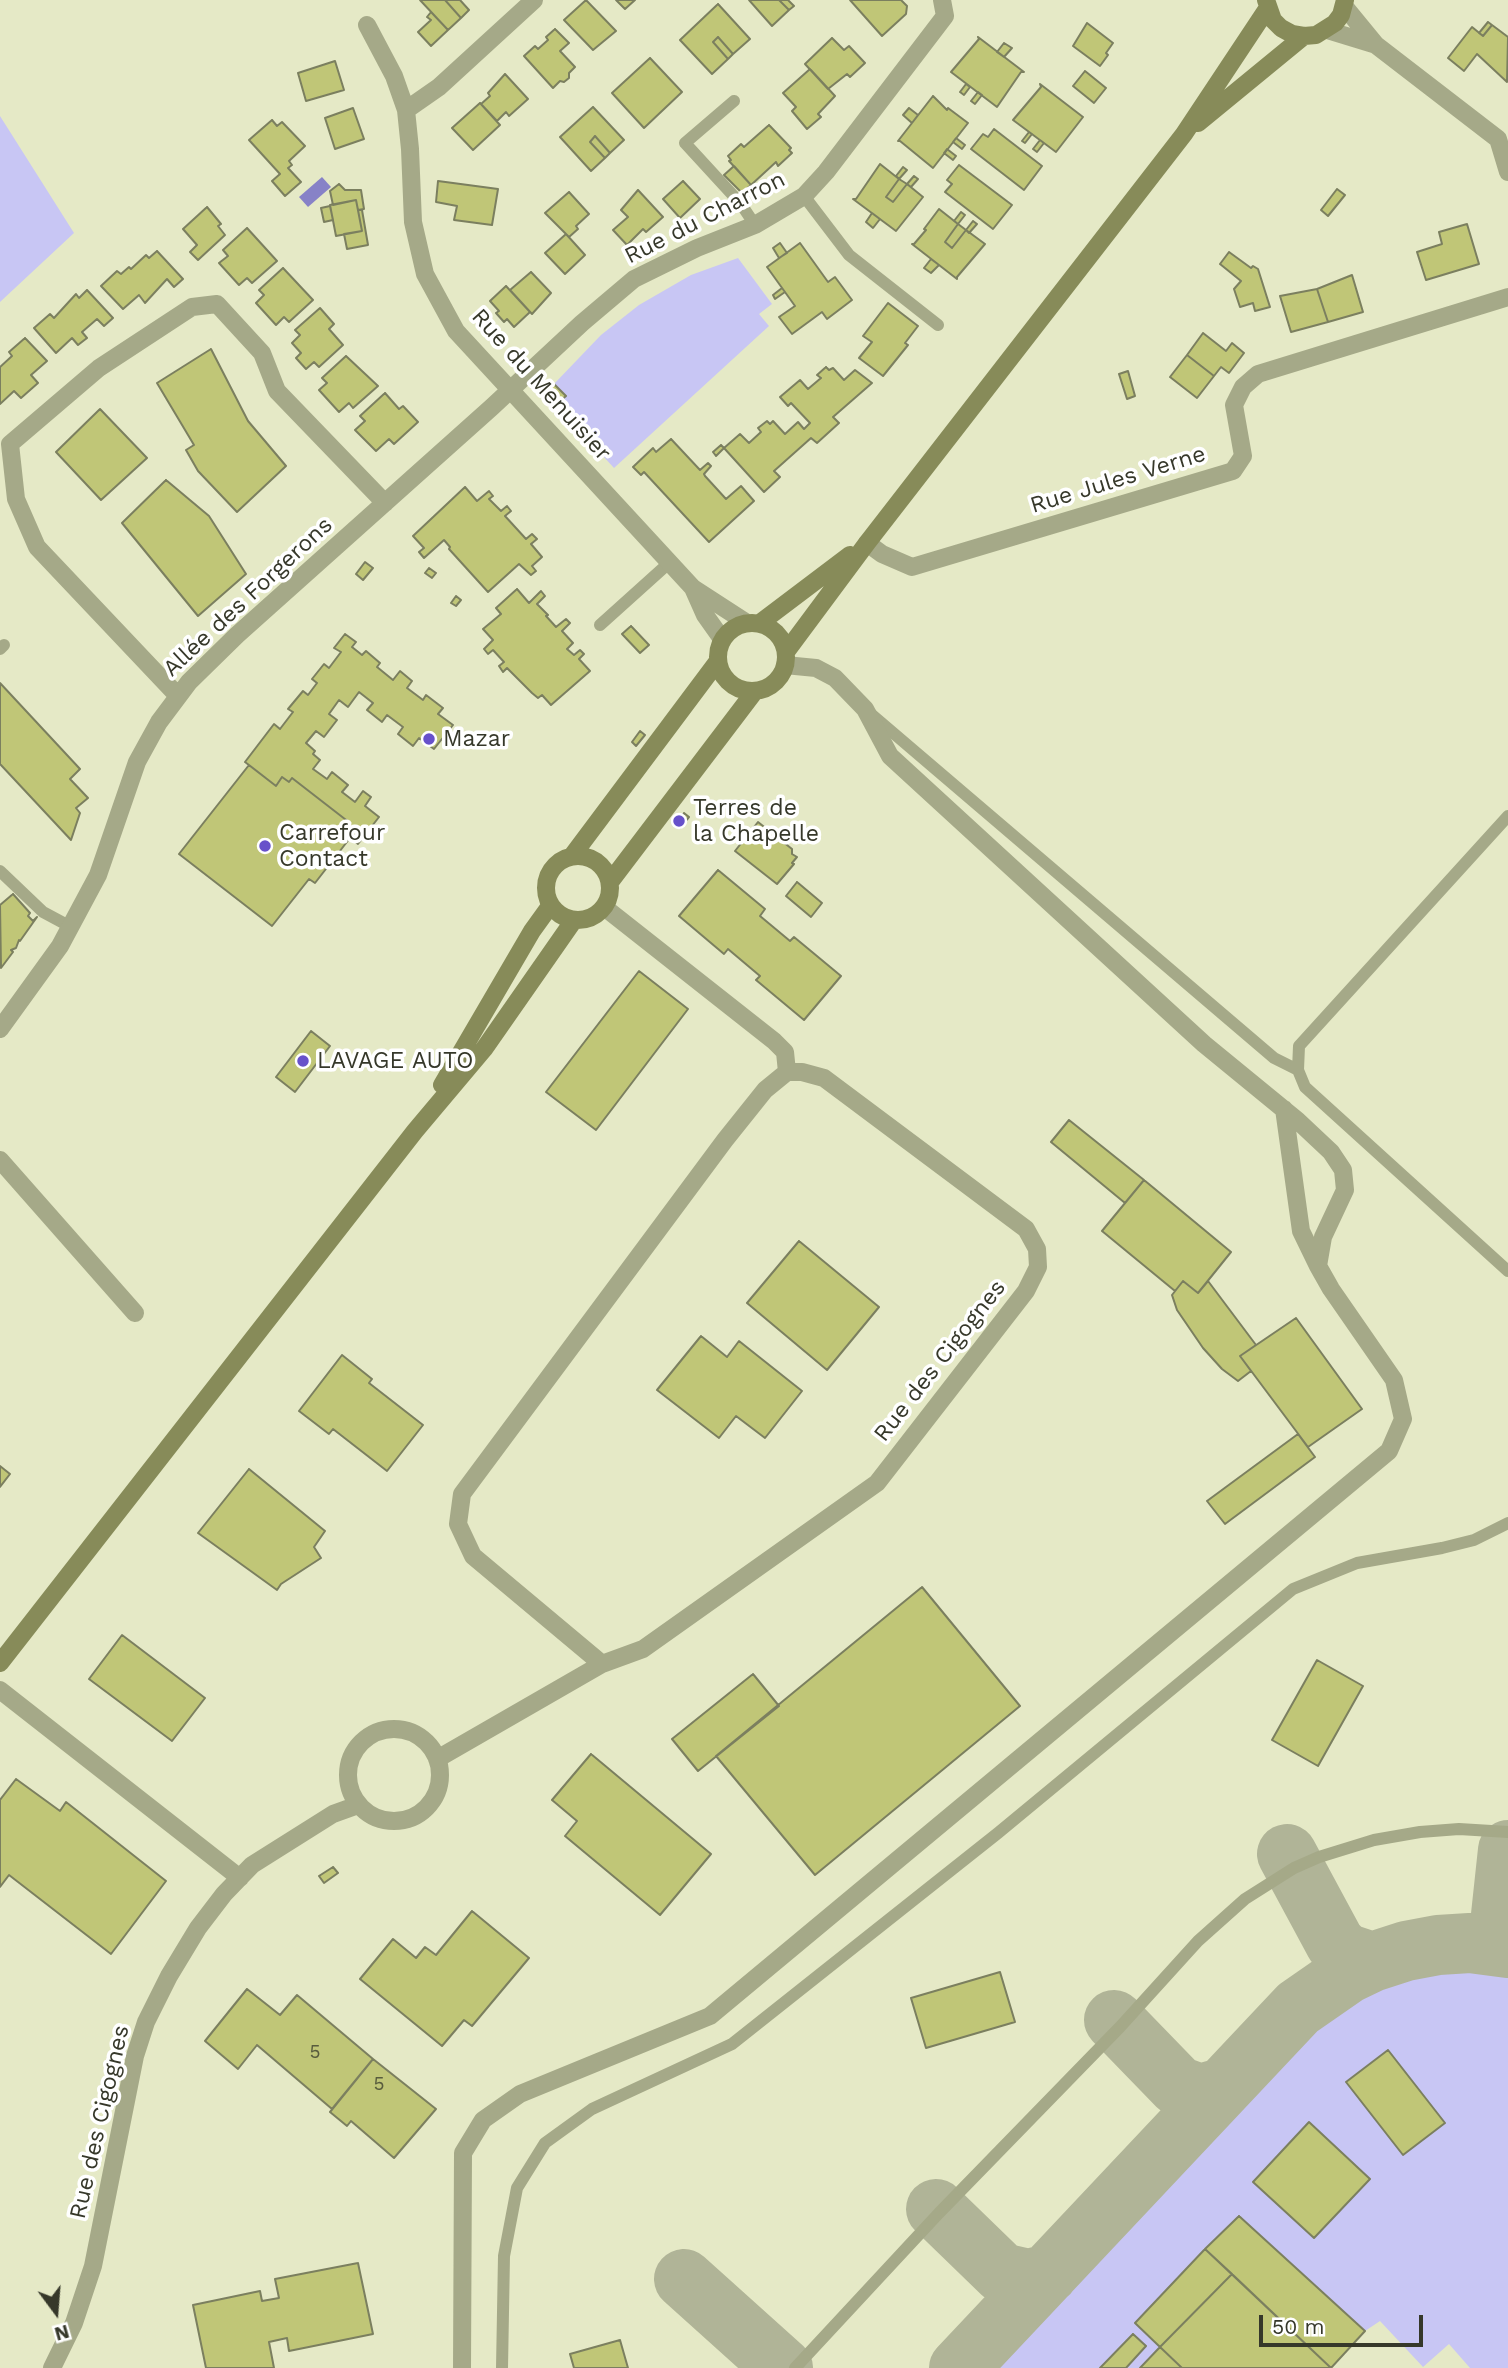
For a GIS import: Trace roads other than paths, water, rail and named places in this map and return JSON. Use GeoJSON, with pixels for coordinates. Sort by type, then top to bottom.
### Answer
{"type":"FeatureCollection","features":[{"type":"Feature","properties":{"kind":"main road"},"geometry":{"type":"LineString","coordinates":[[1267,4],[1273,20],[1281,28],[1304,36],[1327,30],[1340,15],[1344,3]]}},
{"type":"Feature","properties":{"kind":"main road"},"geometry":{"type":"LineString","coordinates":[[610,882],[755,691],[774,683],[785,659],[867,543],[1184,134],[1267,4]]}},
{"type":"Feature","properties":{"kind":"main road"},"geometry":{"type":"LineString","coordinates":[[1184,134],[1304,36]]}},
{"type":"Feature","properties":{"kind":"main road"},"geometry":{"type":"LineString","coordinates":[[755,691],[735,687],[720,671],[718,650],[722,639],[737,626],[753,623],[867,543]]}},
{"type":"Feature","properties":{"kind":"main road"},"geometry":{"type":"LineString","coordinates":[[753,623],[777,634],[785,659]]}},
{"type":"Feature","properties":{"kind":"main road"},"geometry":{"type":"LineString","coordinates":[[572,856],[718,661]]}},
{"type":"Feature","properties":{"kind":"main road"},"geometry":{"type":"LineString","coordinates":[[572,856],[592,858],[600,864],[610,882],[610,891],[604,907],[591,918],[574,920],[565,918],[550,906],[545,885],[548,875],[562,859],[572,856]]}},
{"type":"Feature","properties":{"kind":"main road"},"geometry":{"type":"LineString","coordinates":[[415,1131],[532,931],[550,906]]}},
{"type":"Feature","properties":{"kind":"main road"},"geometry":{"type":"LineString","coordinates":[[0,1663],[415,1131],[484,1049],[574,920]]}},
{"type":"Feature","properties":{"kind":"street"},"geometry":{"type":"LineString","coordinates":[[406,110],[439,88],[534,0]]}},
{"type":"Feature","properties":{"kind":"street","name":"Rue du Charron"},"geometry":{"type":"LineString","coordinates":[[509,391],[634,279],[697,248],[755,225],[804,196],[945,16],[943,0]]}},
{"type":"Feature","properties":{"kind":"street"},"geometry":{"type":"LineString","coordinates":[[1344,3],[1376,45],[1498,139],[1508,172]]}},
{"type":"Feature","properties":{"kind":"street","name":"Rue du Menuisier"},"geometry":{"type":"LineString","coordinates":[[367,25],[394,76],[406,110],[413,222],[425,274],[456,331],[693,588],[705,615],[722,639]]}},
{"type":"Feature","properties":{"kind":"street"},"geometry":{"type":"LineString","coordinates":[[1327,30],[1376,45]]}},
{"type":"Feature","properties":{"kind":"street","name":"Rue Jules Verne"},"geometry":{"type":"LineString","coordinates":[[867,543],[882,554],[912,568],[1233,471],[1243,456],[1234,405],[1242,387],[1258,374],[1508,297]]}},
{"type":"Feature","properties":{"kind":"street"},"geometry":{"type":"LineString","coordinates":[[178,696],[37,547],[16,499],[10,444],[99,368],[192,307],[217,304],[262,354],[277,391],[385,503]]}},
{"type":"Feature","properties":{"kind":"street","name":"Allée des Forgerons"},"geometry":{"type":"LineString","coordinates":[[0,1029],[60,946],[71,926],[98,875],[137,762],[159,722],[189,682],[237,635],[509,391]]}},
{"type":"Feature","properties":{"kind":"street","name":"Rue du Menuisier"},"geometry":{"type":"LineString","coordinates":[[693,588],[753,623]]}},
{"type":"Feature","properties":{"kind":"street"},"geometry":{"type":"LineString","coordinates":[[785,659],[816,668],[835,678],[865,709],[890,756],[1204,1044],[1284,1109],[1331,1152],[1343,1170],[1345,1190],[1323,1237],[1318,1266]]}},
{"type":"Feature","properties":{"kind":"street"},"geometry":{"type":"LineString","coordinates":[[602,1664],[472,1556],[458,1524],[462,1494],[725,1140],[765,1090],[787,1072],[785,1052],[774,1041],[604,907]]}},
{"type":"Feature","properties":{"kind":"street","name":"Rue des Cigognes"},"geometry":{"type":"LineString","coordinates":[[437,1759],[602,1664],[643,1649],[877,1483],[1026,1291],[1038,1267],[1037,1249],[1026,1229],[824,1078],[802,1072],[787,1072]]}},
{"type":"Feature","properties":{"kind":"street"},"geometry":{"type":"LineString","coordinates":[[462,2368],[463,2153],[483,2120],[520,2094],[710,2016],[1389,1451],[1403,1419],[1394,1380],[1331,1289],[1301,1231],[1284,1109]]}},
{"type":"Feature","properties":{"kind":"street"},"geometry":{"type":"LineString","coordinates":[[0,1160],[135,1313]]}},
{"type":"Feature","properties":{"kind":"street"},"geometry":{"type":"LineString","coordinates":[[0,1690],[240,1878]]}},
{"type":"Feature","properties":{"kind":"street"},"geometry":{"type":"LineString","coordinates":[[387,1730],[402,1730],[417,1735],[429,1745],[437,1759],[440,1774],[438,1790],[431,1803],[419,1814],[405,1820],[392,1821],[379,1819],[358,1805],[350,1790],[348,1774],[351,1759],[359,1745],[372,1735],[387,1730]]}},
{"type":"Feature","properties":{"kind":"street","name":"Rue des Cigognes"},"geometry":{"type":"LineString","coordinates":[[52,2368],[74,2323],[93,2266],[135,2056],[146,2022],[169,1976],[198,1928],[224,1894],[252,1865],[333,1814],[358,1805]]}},
{"type":"Feature","properties":{"kind":"lane"},"geometry":{"type":"LineString","coordinates":[[734,101],[685,143],[741,204],[755,225]]}},
{"type":"Feature","properties":{"kind":"lane"},"geometry":{"type":"LineString","coordinates":[[804,196],[849,255],[938,325]]}},
{"type":"Feature","properties":{"kind":"lane"},"geometry":{"type":"LineString","coordinates":[[600,625],[670,562]]}},
{"type":"Feature","properties":{"kind":"lane"},"geometry":{"type":"LineString","coordinates":[[865,709],[1274,1058],[1298,1070]]}},
{"type":"Feature","properties":{"kind":"lane"},"geometry":{"type":"LineString","coordinates":[[1508,816],[1299,1046],[1298,1070],[1305,1087],[1508,1272]]}},
{"type":"Feature","properties":{"kind":"lane"},"geometry":{"type":"LineString","coordinates":[[0,871],[43,912],[71,926]]}},
{"type":"Feature","properties":{"kind":"lane"},"geometry":{"type":"LineString","coordinates":[[502,2368],[504,2256],[517,2188],[545,2143],[592,2109],[732,2044],[998,1833],[1293,1590],[1357,1563],[1474,1540],[1508,1523]]}},
{"type":"Feature","properties":{"kind":"lane"},"geometry":{"type":"LineString","coordinates":[[795,2368],[939,2213],[1120,2027],[1198,1941],[1245,1899],[1294,1868],[1319,1857],[1374,1840],[1460,1829],[1508,1832]]}},
{"type":"Feature","properties":{"kind":"place","name":"Mazar"},"geometry":{"type":"Point","coordinates":[429,739]}},
{"type":"Feature","properties":{"kind":"place","name":"Terres de la Chapelle"},"geometry":{"type":"Point","coordinates":[679,821]}},
{"type":"Feature","properties":{"kind":"place","name":"Carrefour Contact"},"geometry":{"type":"Point","coordinates":[265,846]}},
{"type":"Feature","properties":{"kind":"place","name":"LAVAGE AUTO"},"geometry":{"type":"Point","coordinates":[303,1061]}}]}
